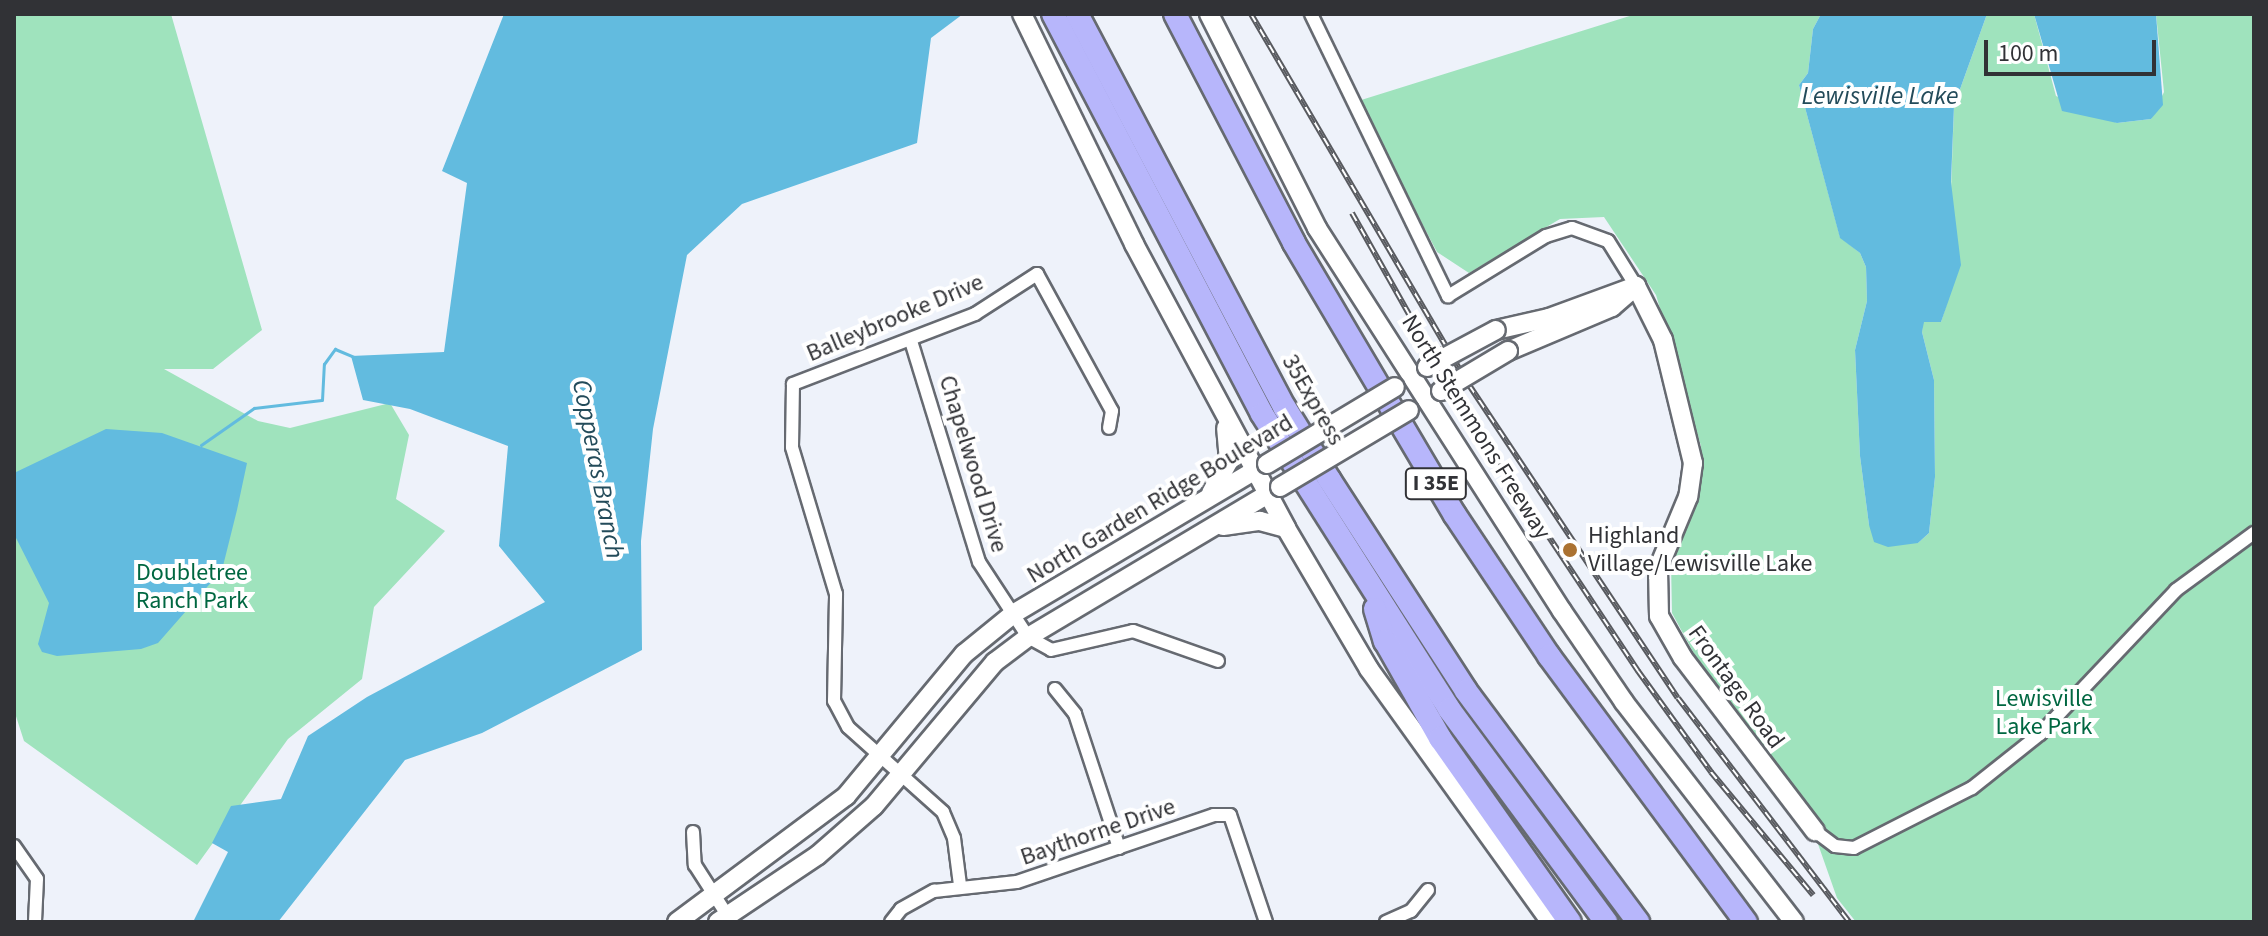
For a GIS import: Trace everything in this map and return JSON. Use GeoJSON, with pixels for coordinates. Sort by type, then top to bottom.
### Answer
{"type":"FeatureCollection","features":[{"type":"Feature","properties":{"kind":"highway","name":"I 35E"},"geometry":{"type":"LineString","coordinates":[[1175,14],[1294,243],[1448,503],[1549,656],[1746,922]]}},
{"type":"Feature","properties":{"kind":"highway"},"geometry":{"type":"LineString","coordinates":[[1066,17],[1262,414],[1368,584],[1497,778],[1606,922]]}},
{"type":"Feature","properties":{"kind":"highway","name":"35Express"},"geometry":{"type":"LineString","coordinates":[[1066,17],[1285,408],[1420,622],[1537,790],[1638,922]]}},
{"type":"Feature","properties":{"kind":"highway"},"geometry":{"type":"LineString","coordinates":[[1368,584],[1385,641],[1440,738],[1570,922]]}},
{"type":"Feature","properties":{"kind":"main road"},"geometry":{"type":"LineString","coordinates":[[1022,14],[1100,165],[1134,244],[1225,417],[1274,491],[1286,528],[1369,669],[1551,922]]}},
{"type":"Feature","properties":{"kind":"main road","name":"North Stemmons Freeway"},"geometry":{"type":"LineString","coordinates":[[1209,14],[1317,228],[1420,371],[1624,702],[1794,922]]}},
{"type":"Feature","properties":{"kind":"main road"},"geometry":{"type":"LineString","coordinates":[[726,920],[818,855],[905,773],[981,674],[1028,637],[1508,351],[1612,307],[1636,286]]}},
{"type":"Feature","properties":{"kind":"main road","name":"North Garden Ridge Boulevard"},"geometry":{"type":"LineString","coordinates":[[677,922],[816,821],[884,755],[964,654],[1013,614],[1420,371],[1496,330],[1636,286]]}},
{"type":"Feature","properties":{"kind":"main road","name":"Frontage Road"},"geometry":{"type":"LineString","coordinates":[[1636,286],[1663,340],[1693,463],[1688,497],[1658,569],[1659,616],[1683,658],[1815,831]]}},
{"type":"Feature","properties":{"kind":"main road"},"geometry":{"type":"LineString","coordinates":[[1204,501],[1227,468],[1225,417]]}},
{"type":"Feature","properties":{"kind":"main road"},"geometry":{"type":"LineString","coordinates":[[1212,528],[1260,521],[1286,528]]}},
{"type":"Feature","properties":{"kind":"street","name":"North Stemmons Freeway"},"geometry":{"type":"LineString","coordinates":[[1311,14],[1331,65],[1448,296],[1546,236],[1572,228],[1608,241],[1636,286]]}},
{"type":"Feature","properties":{"kind":"street","name":"Balleybrooke Drive"},"geometry":{"type":"LineString","coordinates":[[960,885],[951,825],[905,773],[848,727],[834,701],[836,594],[795,459],[793,384],[975,314],[1037,274],[1112,411],[1109,428]]}},
{"type":"Feature","properties":{"kind":"street","name":"Chapelwood Drive"},"geometry":{"type":"LineString","coordinates":[[911,341],[979,562],[1028,637]]}},
{"type":"Feature","properties":{"kind":"street"},"geometry":{"type":"LineString","coordinates":[[1815,831],[1835,846],[1854,848],[1972,788],[2040,734],[2176,590],[2254,533]]}},
{"type":"Feature","properties":{"kind":"street"},"geometry":{"type":"LineString","coordinates":[[1028,637],[1051,650],[1133,631],[1218,661]]}},
{"type":"Feature","properties":{"kind":"street"},"geometry":{"type":"LineString","coordinates":[[1055,689],[1075,714],[1119,848]]}},
{"type":"Feature","properties":{"kind":"street","name":"Baythorne Drive"},"geometry":{"type":"LineString","coordinates":[[891,920],[934,891],[960,885],[1017,882],[1214,815],[1230,815],[1266,922]]}},
{"type":"Feature","properties":{"kind":"street"},"geometry":{"type":"LineString","coordinates":[[693,832],[695,865],[726,920]]}},
{"type":"Feature","properties":{"kind":"street"},"geometry":{"type":"LineString","coordinates":[[14,846],[37,879],[35,922]]}},
{"type":"Feature","properties":{"kind":"street"},"geometry":{"type":"LineString","coordinates":[[1386,922],[1411,911],[1428,890]]}},
{"type":"Feature","properties":{"kind":"green space","name":"Doubletree Ranch Park"},"geometry":{"type":"Polygon","coordinates":[[[14,14],[171,14],[262,330],[213,369],[164,369],[258,421],[290,428],[390,403],[409,435],[396,499],[445,531],[374,607],[362,679],[288,739],[197,865],[24,741],[14,710],[14,14]]]}},
{"type":"Feature","properties":{"kind":"green space","name":"Lewisville Lake Park"},"geometry":{"type":"Polygon","coordinates":[[[1636,14],[1821,14],[1813,29],[1808,73],[1799,85],[1840,237],[1860,253],[1866,267],[1867,301],[1855,350],[1860,456],[1869,525],[1918,543],[1929,533],[1935,477],[1934,380],[1922,332],[1923,321],[1941,322],[1947,303],[1954,106],[1987,14],[2034,14],[2056,96],[2117,123],[2151,119],[2164,92],[2156,14],[2254,14],[2254,922],[1856,922],[1837,898],[1806,810],[1698,661],[1672,613],[1671,563],[1697,500],[1701,446],[1656,295],[1604,217],[1560,219],[1469,273],[1437,252],[1358,101],[1636,14]]]}},
{"type":"Feature","properties":{"kind":"water","name":"Copperas Branch"},"geometry":{"type":"Polygon","coordinates":[[[504,14],[963,14],[931,38],[917,143],[742,204],[687,255],[653,429],[641,541],[642,650],[482,733],[405,760],[278,922],[193,922],[228,852],[212,843],[231,806],[281,799],[308,736],[367,697],[545,602],[499,546],[508,446],[410,409],[363,400],[351,356],[444,352],[467,183],[442,171],[504,14]]]}},
{"type":"Feature","properties":{"kind":"water","name":"Lewisville Lake"},"geometry":{"type":"Polygon","coordinates":[[[1821,14],[1987,14],[1954,106],[1951,182],[1961,265],[1941,322],[1924,322],[1922,332],[1934,380],[1935,477],[1929,533],[1918,543],[1888,547],[1874,542],[1869,525],[1860,456],[1855,350],[1867,301],[1866,267],[1860,253],[1840,238],[1799,85],[1808,73],[1813,29],[1821,14]]]}},
{"type":"Feature","properties":{"kind":"water"},"geometry":{"type":"Polygon","coordinates":[[[2034,14],[2156,14],[2163,105],[2151,119],[2117,123],[2062,111],[2034,14]]]}},
{"type":"Feature","properties":{"kind":"water"},"geometry":{"type":"Polygon","coordinates":[[[106,429],[162,433],[247,463],[237,510],[222,570],[158,643],[141,649],[57,656],[42,652],[38,644],[49,603],[15,536],[14,473],[106,429]]]}},
{"type":"Feature","properties":{"kind":"waterway"},"geometry":{"type":"LineString","coordinates":[[201,445],[254,408],[322,400],[324,364],[335,349],[354,357]]}},
{"type":"Feature","properties":{"kind":"railway"},"geometry":{"type":"LineString","coordinates":[[1251,14],[1469,385],[1678,698],[1849,922]]}},
{"type":"Feature","properties":{"kind":"railway"},"geometry":{"type":"LineString","coordinates":[[1352,213],[1454,394],[1638,671],[1711,772],[1813,895]]}},
{"type":"Feature","properties":{"kind":"place","name":"Highland Village/Lewisville Lake"},"geometry":{"type":"Point","coordinates":[1570,550]}}]}
